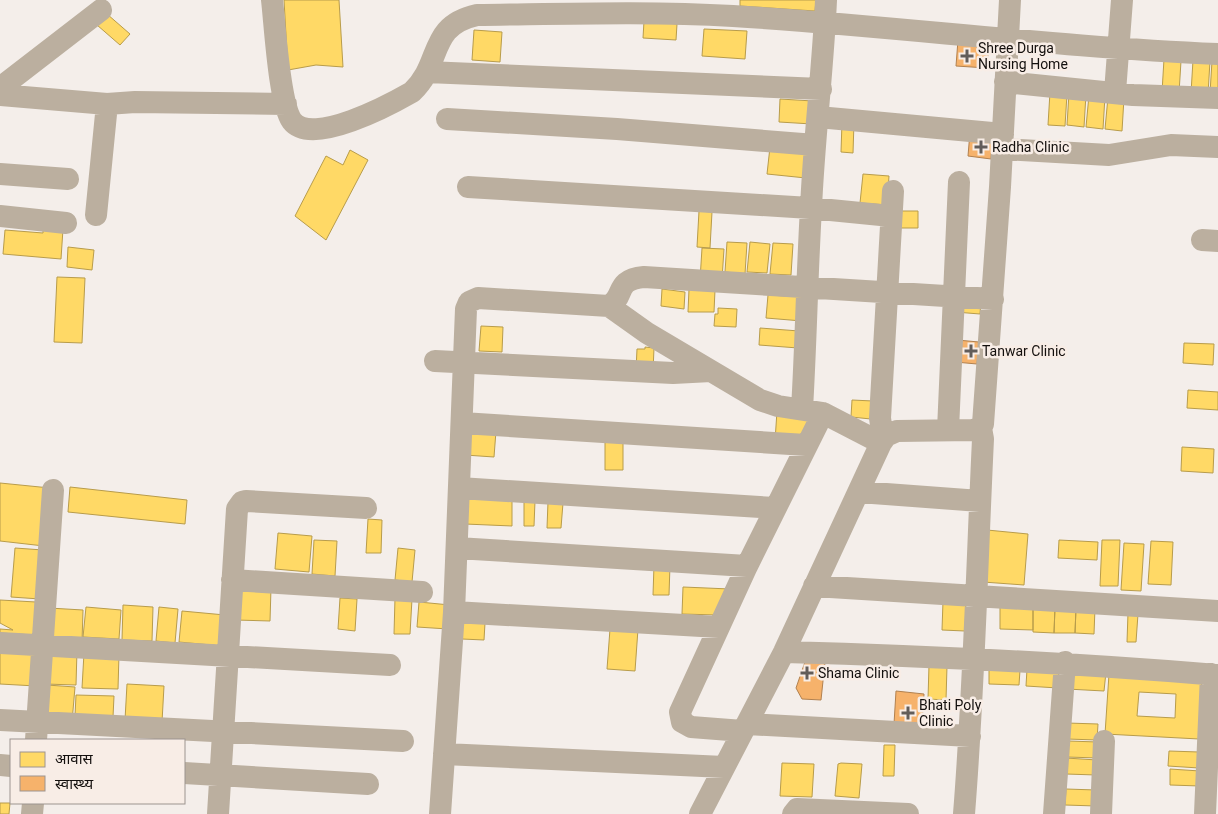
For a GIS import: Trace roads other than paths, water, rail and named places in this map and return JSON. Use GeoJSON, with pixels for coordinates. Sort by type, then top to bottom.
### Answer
{"type":"FeatureCollection","features":[{"type":"Feature","properties":{"kind":"street"},"geometry":{"type":"LineString","coordinates":[[272,0],[286,104],[292,121],[300,128],[314,129],[355,120],[400,99],[420,84],[440,40],[448,29],[456,22],[477,15],[662,12],[910,29],[1007,40],[1118,49],[1218,54]]}},
{"type":"Feature","properties":{"kind":"street"},"geometry":{"type":"LineString","coordinates":[[826,0],[821,89],[810,208],[809,287],[812,411],[806,445],[747,566],[682,707],[680,718],[682,722],[691,727],[970,736]]}},
{"type":"Feature","properties":{"kind":"street"},"geometry":{"type":"LineString","coordinates":[[964,814],[975,657],[984,439],[981,428],[986,413],[1010,0]]}},
{"type":"Feature","properties":{"kind":"street"},"geometry":{"type":"LineString","coordinates":[[1115,92],[1122,0]]}},
{"type":"Feature","properties":{"kind":"street"},"geometry":{"type":"LineString","coordinates":[[0,88],[101,10]]}},
{"type":"Feature","properties":{"kind":"street"},"geometry":{"type":"LineString","coordinates":[[427,72],[821,89]]}},
{"type":"Feature","properties":{"kind":"street"},"geometry":{"type":"LineString","coordinates":[[1005,82],[1115,92],[1218,98]]}},
{"type":"Feature","properties":{"kind":"street"},"geometry":{"type":"LineString","coordinates":[[0,95],[108,104],[135,102],[286,104]]}},
{"type":"Feature","properties":{"kind":"street"},"geometry":{"type":"LineString","coordinates":[[96,215],[108,104]]}},
{"type":"Feature","properties":{"kind":"street"},"geometry":{"type":"LineString","coordinates":[[818,117],[1109,155],[1171,145],[1218,147]]}},
{"type":"Feature","properties":{"kind":"street"},"geometry":{"type":"LineString","coordinates":[[447,119],[617,128],[815,145]]}},
{"type":"Feature","properties":{"kind":"street"},"geometry":{"type":"LineString","coordinates":[[0,174],[68,179]]}},
{"type":"Feature","properties":{"kind":"street"},"geometry":{"type":"LineString","coordinates":[[948,430],[959,182]]}},
{"type":"Feature","properties":{"kind":"street"},"geometry":{"type":"LineString","coordinates":[[468,187],[810,208],[890,216]]}},
{"type":"Feature","properties":{"kind":"street"},"geometry":{"type":"LineString","coordinates":[[884,439],[880,418],[888,292],[890,216],[893,192]]}},
{"type":"Feature","properties":{"kind":"street"},"geometry":{"type":"LineString","coordinates":[[0,216],[66,223]]}},
{"type":"Feature","properties":{"kind":"street"},"geometry":{"type":"LineString","coordinates":[[609,306],[615,302],[622,286],[628,281],[644,277],[993,298]]}},
{"type":"Feature","properties":{"kind":"street"},"geometry":{"type":"LineString","coordinates":[[440,814],[454,612],[466,309],[473,299],[609,306],[634,325],[769,404],[812,411],[884,439]]}},
{"type":"Feature","properties":{"kind":"street"},"geometry":{"type":"LineString","coordinates":[[435,361],[673,373],[711,370]]}},
{"type":"Feature","properties":{"kind":"street"},"geometry":{"type":"LineString","coordinates":[[462,423],[806,445]]}},
{"type":"Feature","properties":{"kind":"street"},"geometry":{"type":"LineString","coordinates":[[700,814],[784,652],[884,439],[903,430],[973,430],[981,428]]}},
{"type":"Feature","properties":{"kind":"street"},"geometry":{"type":"LineString","coordinates":[[459,488],[776,508]]}},
{"type":"Feature","properties":{"kind":"street"},"geometry":{"type":"LineString","coordinates":[[36,731],[53,490]]}},
{"type":"Feature","properties":{"kind":"street"},"geometry":{"type":"LineString","coordinates":[[860,492],[980,500]]}},
{"type":"Feature","properties":{"kind":"street"},"geometry":{"type":"LineString","coordinates":[[218,814],[229,654],[235,514],[242,502],[366,508]]}},
{"type":"Feature","properties":{"kind":"street"},"geometry":{"type":"LineString","coordinates":[[457,548],[747,566]]}},
{"type":"Feature","properties":{"kind":"street"},"geometry":{"type":"LineString","coordinates":[[232,580],[422,592]]}},
{"type":"Feature","properties":{"kind":"street"},"geometry":{"type":"LineString","coordinates":[[814,586],[1218,611]]}},
{"type":"Feature","properties":{"kind":"street"},"geometry":{"type":"LineString","coordinates":[[454,612],[719,627]]}},
{"type":"Feature","properties":{"kind":"street"},"geometry":{"type":"LineString","coordinates":[[0,643],[390,664]]}},
{"type":"Feature","properties":{"kind":"street"},"geometry":{"type":"LineString","coordinates":[[784,652],[975,657],[1065,662],[1214,675],[1205,814]]}},
{"type":"Feature","properties":{"kind":"street"},"geometry":{"type":"LineString","coordinates":[[1054,814],[1065,662]]}},
{"type":"Feature","properties":{"kind":"street"},"geometry":{"type":"LineString","coordinates":[[0,720],[36,731],[224,732],[404,741]]}},
{"type":"Feature","properties":{"kind":"street"},"geometry":{"type":"LineString","coordinates":[[1101,814],[1104,741]]}},
{"type":"Feature","properties":{"kind":"street"},"geometry":{"type":"LineString","coordinates":[[444,754],[724,767]]}},
{"type":"Feature","properties":{"kind":"street"},"geometry":{"type":"LineString","coordinates":[[185,773],[368,784]]}},
{"type":"Feature","properties":{"kind":"street"},"geometry":{"type":"LineString","coordinates":[[793,814],[796,809],[908,814]]}},
{"type":"Feature","properties":{"kind":"place","name":"Shree Durga Nursing Home"},"geometry":{"type":"Point","coordinates":[967,56]}},
{"type":"Feature","properties":{"kind":"place","name":"Radha Clinic"},"geometry":{"type":"Point","coordinates":[981,147]}},
{"type":"Feature","properties":{"kind":"place","name":"Tanwar Clinic"},"geometry":{"type":"Point","coordinates":[971,351]}},
{"type":"Feature","properties":{"kind":"place","name":"Shama Clinic"},"geometry":{"type":"Point","coordinates":[807,673]}},
{"type":"Feature","properties":{"kind":"place","name":"Bhati Poly Clinic"},"geometry":{"type":"Point","coordinates":[908,713]}}]}
